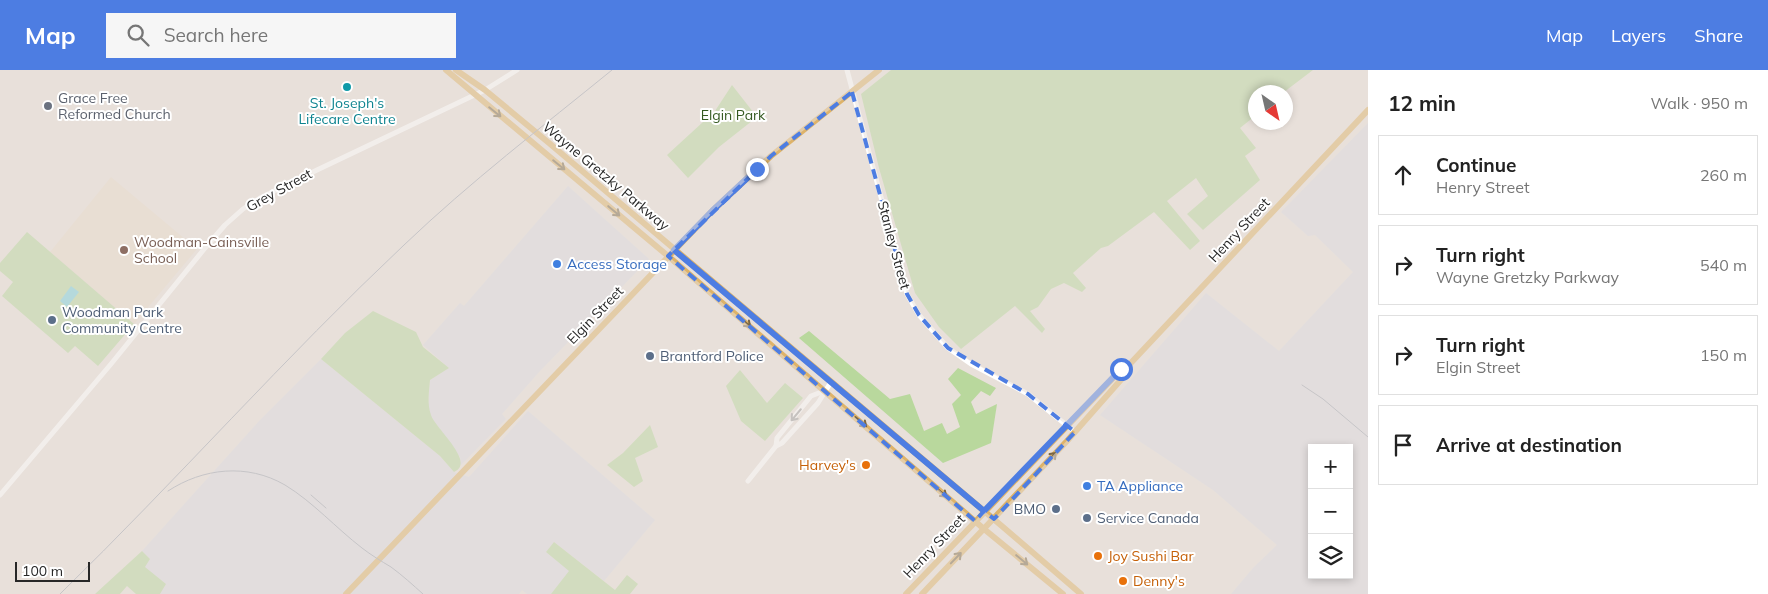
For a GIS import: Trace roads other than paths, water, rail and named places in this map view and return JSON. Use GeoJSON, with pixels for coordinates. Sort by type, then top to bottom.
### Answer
{"type":"FeatureCollection","features":[{"type":"Feature","properties":{"kind":"main road","name":"Wayne Gretzky Parkway"},"geometry":{"type":"LineString","coordinates":[[446,70],[668,256],[984,529],[1063,594]]}},
{"type":"Feature","properties":{"kind":"main road","name":"Wayne Gretzky Parkway"},"geometry":{"type":"LineString","coordinates":[[456,70],[484,90],[549,143],[1080,594]]}},
{"type":"Feature","properties":{"kind":"main road","name":"Elgin Street"},"geometry":{"type":"LineString","coordinates":[[346,594],[712,211],[771,156],[879,70]]}},
{"type":"Feature","properties":{"kind":"main road","name":"Henry Street"},"geometry":{"type":"LineString","coordinates":[[906,594],[1067,425],[1120,371],[1128,366],[1368,110]]}},
{"type":"Feature","properties":{"kind":"main road","name":"Henry Street"},"geometry":{"type":"LineString","coordinates":[[922,594],[1074,432],[1126,374],[1128,366]]}},
{"type":"Feature","properties":{"kind":"street","name":"Grey Street"},"geometry":{"type":"LineString","coordinates":[[0,495],[112,364],[205,248],[234,217],[260,198],[474,95],[517,70]]}},
{"type":"Feature","properties":{"kind":"street","name":"Stanley Street"},"geometry":{"type":"LineString","coordinates":[[847,70],[907,294],[920,315],[948,348],[971,364],[1028,394],[1074,432]]}},
{"type":"Feature","properties":{"kind":"street"},"geometry":{"type":"LineString","coordinates":[[748,481],[776,446],[782,443],[818,402],[824,390],[831,382]]}},
{"type":"Feature","properties":{"kind":"water"},"geometry":{"type":"Polygon","coordinates":[[[71,286],[79,292],[67,307],[60,301],[71,286]]]}},
{"type":"Feature","properties":{"kind":"railway"},"geometry":{"type":"LineString","coordinates":[[60,594],[316,331],[404,245],[480,177],[612,70]]}},
{"type":"Feature","properties":{"kind":"railway"},"geometry":{"type":"LineString","coordinates":[[1302,385],[1323,399],[1368,437]]}},
{"type":"Feature","properties":{"kind":"railway"},"geometry":{"type":"LineString","coordinates":[[168,491],[196,477],[225,471],[256,473],[270,478],[285,485],[305,499],[352,540],[372,556],[395,570],[423,594]]}},
{"type":"Feature","properties":{"kind":"railway"},"geometry":{"type":"LineString","coordinates":[[311,495],[326,508]]}},
{"type":"Feature","properties":{"kind":"place","name":"St. Joseph's Lifecare Centre"},"geometry":{"type":"Point","coordinates":[347,87]}},
{"type":"Feature","properties":{"kind":"place","name":"Grace Free Reformed Church"},"geometry":{"type":"Point","coordinates":[48,106]}},
{"type":"Feature","properties":{"kind":"place","name":"Woodman-Cainsville School"},"geometry":{"type":"Point","coordinates":[124,250]}},
{"type":"Feature","properties":{"kind":"place","name":"Access Storage"},"geometry":{"type":"Point","coordinates":[557,264]}},
{"type":"Feature","properties":{"kind":"place","name":"Woodman Park Community Centre"},"geometry":{"type":"Point","coordinates":[52,320]}},
{"type":"Feature","properties":{"kind":"place","name":"Brantford Police"},"geometry":{"type":"Point","coordinates":[650,356]}},
{"type":"Feature","properties":{"kind":"place","name":"Harvey's"},"geometry":{"type":"Point","coordinates":[866,465]}},
{"type":"Feature","properties":{"kind":"place","name":"TA Appliance"},"geometry":{"type":"Point","coordinates":[1087,486]}},
{"type":"Feature","properties":{"kind":"place","name":"BMO"},"geometry":{"type":"Point","coordinates":[1056,509]}},
{"type":"Feature","properties":{"kind":"place","name":"Service Canada"},"geometry":{"type":"Point","coordinates":[1087,518]}},
{"type":"Feature","properties":{"kind":"place","name":"Joy Sushi Bar"},"geometry":{"type":"Point","coordinates":[1098,556]}},
{"type":"Feature","properties":{"kind":"place","name":"Denny's"},"geometry":{"type":"Point","coordinates":[1123,581]}},
{"type":"Feature","properties":{"kind":"park label","name":"Elgin Park"},"geometry":{"type":"Point","coordinates":[733,115]}}]}
